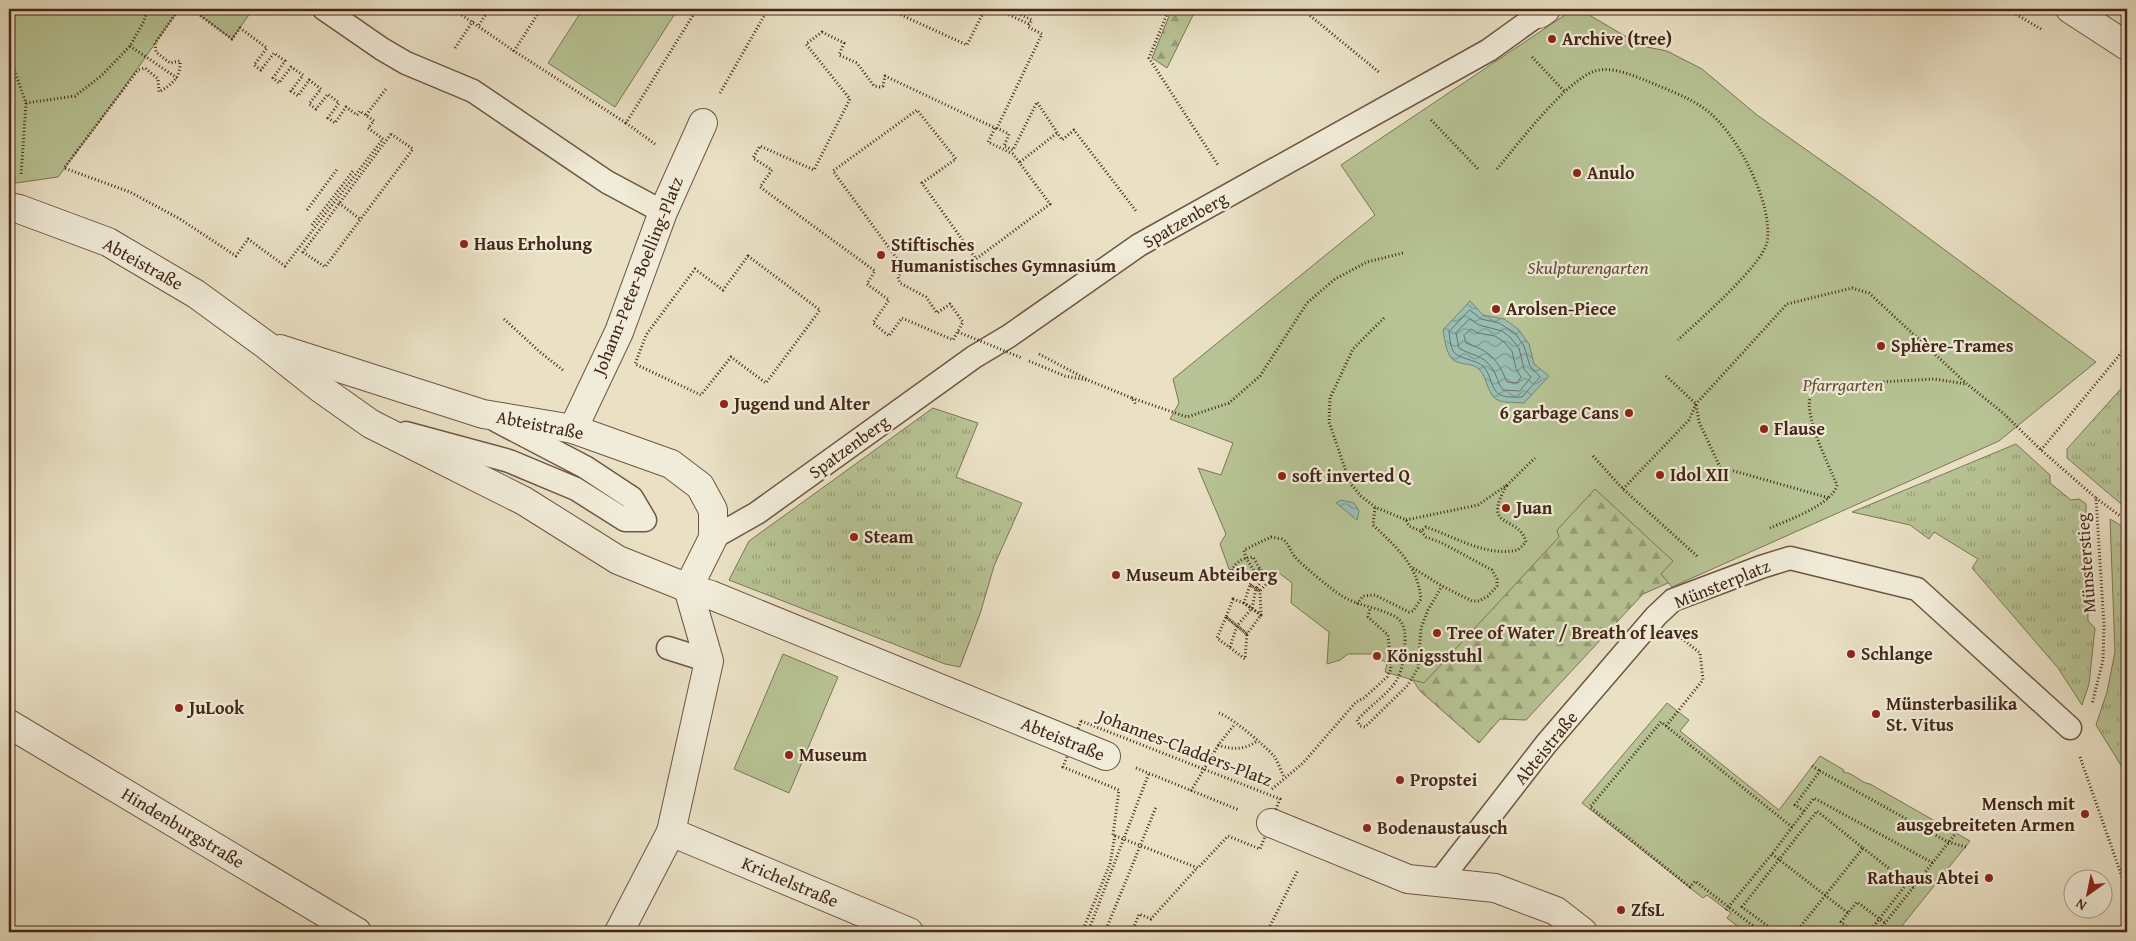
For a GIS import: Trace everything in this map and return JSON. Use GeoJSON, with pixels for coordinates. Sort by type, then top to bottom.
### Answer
{"type":"FeatureCollection","features":[{"type":"Feature","properties":{"kind":"street"},"geometry":{"type":"LineString","coordinates":[[2070,9],[2127,46]]}},
{"type":"Feature","properties":{"kind":"street","name":"Johann-Peter-Boelling-Platz"},"geometry":{"type":"LineString","coordinates":[[573,429],[619,332],[663,212],[702,123]]}},
{"type":"Feature","properties":{"kind":"street","name":"Abteistraße"},"geometry":{"type":"LineString","coordinates":[[14,208],[108,242],[196,294],[266,345],[320,388],[372,424],[524,501],[618,560],[688,588],[711,595],[1106,756]]}},
{"type":"Feature","properties":{"kind":"street","name":"Abteistraße"},"geometry":{"type":"LineString","coordinates":[[266,345],[483,414],[573,429],[671,464],[700,486],[713,510],[713,538],[688,588]]}},
{"type":"Feature","properties":{"kind":"street"},"geometry":{"type":"LineString","coordinates":[[619,932],[671,832],[709,661],[688,588]]}},
{"type":"Feature","properties":{"kind":"street","name":"Hindenburgstraße"},"geometry":{"type":"LineString","coordinates":[[9,724],[357,932]]}},
{"type":"Feature","properties":{"kind":"street"},"geometry":{"type":"LineString","coordinates":[[1265,815],[1408,879],[1495,888],[1556,911],[1583,932]]}},
{"type":"Feature","properties":{"kind":"street","name":"Krichelstraße"},"geometry":{"type":"LineString","coordinates":[[671,832],[909,932]]}},
{"type":"Feature","properties":{"kind":"lane"},"geometry":{"type":"LineString","coordinates":[[324,9],[382,49],[406,63],[472,92],[607,182],[663,212]]}},
{"type":"Feature","properties":{"kind":"lane","name":"Spatzenberg"},"geometry":{"type":"LineString","coordinates":[[713,538],[757,513],[974,357],[1009,336],[1139,245],[1489,50],[1542,11]]}},
{"type":"Feature","properties":{"kind":"lane"},"geometry":{"type":"LineString","coordinates":[[372,424],[509,461],[576,489],[625,520],[645,520],[632,498],[585,467],[483,414]]}},
{"type":"Feature","properties":{"kind":"lane","name":"Münsterplatz"},"geometry":{"type":"LineString","coordinates":[[1656,616],[1673,600],[1790,558],[1917,589],[2070,728]]}},
{"type":"Feature","properties":{"kind":"lane","name":"Abteistraße"},"geometry":{"type":"LineString","coordinates":[[1439,882],[1546,744],[1656,616]]}},
{"type":"Feature","properties":{"kind":"lane"},"geometry":{"type":"LineString","coordinates":[[668,648],[709,661]]}},
{"type":"Feature","properties":{"kind":"path"},"geometry":{"type":"LineString","coordinates":[[26,103],[75,96],[101,76],[130,46],[144,21],[147,9]]}},
{"type":"Feature","properties":{"kind":"path"},"geometry":{"type":"LineString","coordinates":[[179,9],[155,43],[156,52],[170,63],[180,61],[177,78],[171,85],[159,92],[158,79],[145,68],[138,70],[64,168],[130,192],[180,219],[236,256],[248,239],[285,266],[383,140],[368,128],[374,121],[360,110],[357,115],[346,107],[334,123],[328,118],[339,102],[334,98],[328,94],[316,109],[309,104],[321,89],[315,84],[309,80],[298,96],[291,91],[302,75],[291,66],[280,83],[273,78],[285,61],[274,53],[261,70],[254,65],[267,48],[240,28],[232,38],[191,9]]}},
{"type":"Feature","properties":{"kind":"path"},"geometry":{"type":"LineString","coordinates":[[453,9],[479,25],[514,51],[626,123],[684,165]]}},
{"type":"Feature","properties":{"kind":"path"},"geometry":{"type":"LineString","coordinates":[[479,25],[489,9]]}},
{"type":"Feature","properties":{"kind":"path"},"geometry":{"type":"LineString","coordinates":[[514,51],[541,9]]}},
{"type":"Feature","properties":{"kind":"path"},"geometry":{"type":"LineString","coordinates":[[626,123],[697,9]]}},
{"type":"Feature","properties":{"kind":"path"},"geometry":{"type":"LineString","coordinates":[[702,123],[768,9]]}},
{"type":"Feature","properties":{"kind":"path"},"geometry":{"type":"LineString","coordinates":[[888,9],[967,45],[985,9]]}},
{"type":"Feature","properties":{"kind":"path"},"geometry":{"type":"LineString","coordinates":[[996,9],[1030,24]]}},
{"type":"Feature","properties":{"kind":"path"},"geometry":{"type":"LineString","coordinates":[[1008,9],[1032,20],[1028,27],[1042,34],[997,128],[1009,134],[1004,146],[1013,150],[1037,102],[1062,140],[1074,130],[1138,213]]}},
{"type":"Feature","properties":{"kind":"path"},"geometry":{"type":"LineString","coordinates":[[1169,9],[1149,58],[1220,167]]}},
{"type":"Feature","properties":{"kind":"path"},"geometry":{"type":"LineString","coordinates":[[1302,9],[1406,95],[1480,170]]}},
{"type":"Feature","properties":{"kind":"path"},"geometry":{"type":"LineString","coordinates":[[822,32],[844,43],[839,55],[857,63],[874,86],[880,88],[883,86],[885,76],[995,128],[988,142],[1012,154],[1020,162],[1050,204],[976,259],[922,183],[956,159],[918,110],[833,171],[906,271],[900,273],[898,277],[900,283],[926,297],[937,313],[950,304],[963,322],[953,340],[902,318],[889,336],[873,323],[889,300],[867,284],[875,271],[760,187],[772,170],[754,158],[760,146],[814,170],[850,99],[806,44],[822,32]]}},
{"type":"Feature","properties":{"kind":"path"},"geometry":{"type":"LineString","coordinates":[[1511,34],[1564,92]]}},
{"type":"Feature","properties":{"kind":"path"},"geometry":{"type":"LineString","coordinates":[[130,46],[177,78]]}},
{"type":"Feature","properties":{"kind":"path"},"geometry":{"type":"LineString","coordinates":[[9,61],[26,103],[14,208]]}},
{"type":"Feature","properties":{"kind":"path"},"geometry":{"type":"LineString","coordinates":[[1496,169],[1564,92],[1584,76],[1598,70],[1634,76],[1660,86],[1705,110],[1721,124],[1737,147],[1756,181],[1764,206],[1768,234],[1767,244],[1761,256],[1742,278],[1678,340]]}},
{"type":"Feature","properties":{"kind":"path"},"geometry":{"type":"LineString","coordinates":[[1020,162],[1057,133]]}},
{"type":"Feature","properties":{"kind":"path"},"geometry":{"type":"LineString","coordinates":[[312,225],[336,201],[392,134],[413,149],[325,267],[303,252],[336,201],[353,171]]}},
{"type":"Feature","properties":{"kind":"path"},"geometry":{"type":"LineString","coordinates":[[308,210],[338,168]]}},
{"type":"Feature","properties":{"kind":"path"},"geometry":{"type":"LineString","coordinates":[[322,190],[328,194]]}},
{"type":"Feature","properties":{"kind":"path"},"geometry":{"type":"LineString","coordinates":[[336,201],[360,219]]}},
{"type":"Feature","properties":{"kind":"path"},"geometry":{"type":"LineString","coordinates":[[1040,355],[1090,381],[1187,417],[1229,403],[1260,376],[1307,303],[1336,279],[1367,262],[1403,253]]}},
{"type":"Feature","properties":{"kind":"path"},"geometry":{"type":"LineString","coordinates":[[748,256],[820,310],[766,383],[731,357],[701,395],[635,364],[646,336],[695,268],[723,290],[748,256]]}},
{"type":"Feature","properties":{"kind":"path","name":"Münsterstieg"},"geometry":{"type":"LineString","coordinates":[[1623,489],[1689,420],[1696,404],[1787,304],[1852,288],[1862,289],[1869,293],[1967,384],[2096,498],[2104,626],[2103,660],[2090,712]]}},
{"type":"Feature","properties":{"kind":"path"},"geometry":{"type":"LineString","coordinates":[[1384,318],[1353,349],[1330,398],[1329,422],[1350,483],[1361,496],[1375,507],[1406,520],[1478,505],[1507,485],[1535,458]]}},
{"type":"Feature","properties":{"kind":"path"},"geometry":{"type":"LineString","coordinates":[[504,319],[540,352]]}},
{"type":"Feature","properties":{"kind":"path"},"geometry":{"type":"LineString","coordinates":[[958,332],[1065,376],[1090,381]]}},
{"type":"Feature","properties":{"kind":"path"},"geometry":{"type":"LineString","coordinates":[[2041,450],[2127,346]]}},
{"type":"Feature","properties":{"kind":"path"},"geometry":{"type":"LineString","coordinates":[[1666,376],[1696,404],[1699,422],[1720,467],[1830,498]]}},
{"type":"Feature","properties":{"kind":"path"},"geometry":{"type":"LineString","coordinates":[[1765,531],[1798,516],[1830,498],[1835,492],[1837,485],[1808,407],[1810,397],[1815,392],[1827,385],[1892,381],[1934,379],[1967,384]]}},
{"type":"Feature","properties":{"kind":"path"},"geometry":{"type":"LineString","coordinates":[[1132,398],[1136,406]]}},
{"type":"Feature","properties":{"kind":"path"},"geometry":{"type":"LineString","coordinates":[[1593,456],[1623,489],[1698,558],[1707,555]]}},
{"type":"Feature","properties":{"kind":"path"},"geometry":{"type":"LineString","coordinates":[[1421,531],[1426,527],[1483,549],[1500,552],[1518,550],[1526,542],[1524,537],[1500,519],[1497,511],[1497,502],[1507,485]]}},
{"type":"Feature","properties":{"kind":"path"},"geometry":{"type":"LineString","coordinates":[[2096,498],[2127,521]]}},
{"type":"Feature","properties":{"kind":"path"},"geometry":{"type":"LineString","coordinates":[[1357,604],[1363,596],[1375,595],[1406,611],[1413,611],[1421,599],[1420,588],[1413,568],[1404,555],[1373,525],[1375,507]]}},
{"type":"Feature","properties":{"kind":"path"},"geometry":{"type":"LineString","coordinates":[[1406,520],[1409,526],[1421,531],[1426,537],[1442,543],[1492,570],[1497,579],[1497,586],[1488,596],[1479,601],[1464,598],[1413,568]]}},
{"type":"Feature","properties":{"kind":"path"},"geometry":{"type":"LineString","coordinates":[[1254,576],[1244,550],[1271,538],[1279,537],[1286,541],[1295,557],[1342,596],[1357,604],[1394,615],[1403,624],[1405,629],[1405,654],[1401,675],[1383,698],[1369,707],[1357,720],[1360,726],[1365,727],[1408,685],[1418,668],[1421,628],[1428,610],[1442,586]]}},
{"type":"Feature","properties":{"kind":"path"},"geometry":{"type":"LineString","coordinates":[[1230,647],[1237,626],[1252,608],[1258,590],[1261,582],[1254,576],[1232,570],[1238,562],[1253,557],[1260,569],[1271,579],[1258,590]]}},
{"type":"Feature","properties":{"kind":"path"},"geometry":{"type":"LineString","coordinates":[[1244,603],[1254,576],[1260,569]]}},
{"type":"Feature","properties":{"kind":"path"},"geometry":{"type":"LineString","coordinates":[[1250,585],[1258,590]]}},
{"type":"Feature","properties":{"kind":"path"},"geometry":{"type":"LineString","coordinates":[[1258,590],[1261,615],[1247,634],[1245,659],[1217,638],[1233,599],[1244,603],[1261,615]]}},
{"type":"Feature","properties":{"kind":"path"},"geometry":{"type":"LineString","coordinates":[[1244,603],[1261,615]]}},
{"type":"Feature","properties":{"kind":"path"},"geometry":{"type":"LineString","coordinates":[[1265,815],[1267,794],[1303,762],[1356,702],[1364,698],[1387,677],[1391,669],[1388,635],[1368,617],[1370,608]]}},
{"type":"Feature","properties":{"kind":"path"},"geometry":{"type":"LineString","coordinates":[[1656,616],[1700,653],[1703,680],[1666,726]]}},
{"type":"Feature","properties":{"kind":"path"},"geometry":{"type":"LineString","coordinates":[[1226,617],[1247,634]]}},
{"type":"Feature","properties":{"kind":"path"},"geometry":{"type":"LineString","coordinates":[[1226,617],[1247,634]]}},
{"type":"Feature","properties":{"kind":"path"},"geometry":{"type":"LineString","coordinates":[[1219,713],[1231,718],[1235,724],[1275,758],[1284,778]]}},
{"type":"Feature","properties":{"kind":"path","name":"Johannes-Cladders-Platz"},"geometry":{"type":"LineString","coordinates":[[1113,834],[1119,790],[1063,767],[1081,721],[1280,799],[1265,815],[1260,849],[1228,836],[1198,868]]}},
{"type":"Feature","properties":{"kind":"path"},"geometry":{"type":"LineString","coordinates":[[1761,932],[1727,908],[1696,881],[1690,887],[1590,807],[1661,722],[1792,827]]}},
{"type":"Feature","properties":{"kind":"path"},"geometry":{"type":"LineString","coordinates":[[1191,790],[1218,745],[1235,724]]}},
{"type":"Feature","properties":{"kind":"path"},"geometry":{"type":"LineString","coordinates":[[1218,745],[1238,749],[1257,741]]}},
{"type":"Feature","properties":{"kind":"path"},"geometry":{"type":"LineString","coordinates":[[2078,751],[2127,891]]}},
{"type":"Feature","properties":{"kind":"path","name":"Abteistraße"},"geometry":{"type":"LineString","coordinates":[[1106,756],[1240,810]]}},
{"type":"Feature","properties":{"kind":"path"},"geometry":{"type":"LineString","coordinates":[[1812,766],[1948,842],[1966,847]]}},
{"type":"Feature","properties":{"kind":"path"},"geometry":{"type":"LineString","coordinates":[[1804,810],[1796,805],[1820,771]]}},
{"type":"Feature","properties":{"kind":"path"},"geometry":{"type":"LineString","coordinates":[[1088,932],[1149,773]]}},
{"type":"Feature","properties":{"kind":"path"},"geometry":{"type":"LineString","coordinates":[[1727,908],[1772,854],[1814,798],[1933,864]]}},
{"type":"Feature","properties":{"kind":"path"},"geometry":{"type":"LineString","coordinates":[[1105,932],[1156,807]]}},
{"type":"Feature","properties":{"kind":"path"},"geometry":{"type":"LineString","coordinates":[[1776,932],[1742,907],[1817,811],[1914,888]]}},
{"type":"Feature","properties":{"kind":"path"},"geometry":{"type":"LineString","coordinates":[[1878,932],[1956,833]]}},
{"type":"Feature","properties":{"kind":"path"},"geometry":{"type":"LineString","coordinates":[[1082,932],[1110,864],[1113,834],[1198,868],[1151,919],[1139,914],[1132,932]]}},
{"type":"Feature","properties":{"kind":"path"},"geometry":{"type":"LineString","coordinates":[[1796,932],[1863,848]]}},
{"type":"Feature","properties":{"kind":"path"},"geometry":{"type":"LineString","coordinates":[[1772,854],[1848,913]]}},
{"type":"Feature","properties":{"kind":"path"},"geometry":{"type":"LineString","coordinates":[[1267,932],[1298,869]]}},
{"type":"Feature","properties":{"kind":"path"},"geometry":{"type":"LineString","coordinates":[[1869,932],[1908,882]]}},
{"type":"Feature","properties":{"kind":"path"},"geometry":{"type":"LineString","coordinates":[[1854,932],[1841,922],[1857,902],[1884,923]]}},
{"type":"Feature","properties":{"kind":"green space"},"geometry":{"type":"Polygon","coordinates":[[[9,9],[179,9],[119,95],[58,177],[9,184],[9,9]]]}},
{"type":"Feature","properties":{"kind":"green space"},"geometry":{"type":"Polygon","coordinates":[[[192,9],[253,9],[232,39],[192,9]]]}},
{"type":"Feature","properties":{"kind":"green space"},"geometry":{"type":"Polygon","coordinates":[[[583,9],[678,9],[615,107],[548,63],[583,9]]]}},
{"type":"Feature","properties":{"kind":"green space"},"geometry":{"type":"Polygon","coordinates":[[[1172,9],[1196,9],[1167,68],[1152,58],[1172,9]]]}},
{"type":"Feature","properties":{"kind":"green space","name":"Skulpturengarten"},"geometry":{"type":"Polygon","coordinates":[[[1574,9],[1579,9],[1642,46],[1667,51],[1702,69],[1757,115],[1876,199],[2096,362],[1999,441],[1672,587],[1661,574],[1673,561],[1595,489],[1557,530],[1559,537],[1424,683],[1385,672],[1387,663],[1372,654],[1348,654],[1340,660],[1327,664],[1329,632],[1291,603],[1292,583],[1279,573],[1270,579],[1261,570],[1255,578],[1229,569],[1220,544],[1226,534],[1198,468],[1221,475],[1233,443],[1170,419],[1179,403],[1173,379],[1375,215],[1341,165],[1574,9]]]}},
{"type":"Feature","properties":{"kind":"green space"},"geometry":{"type":"Polygon","coordinates":[[[2127,382],[2127,509],[2067,458],[2067,449],[2127,382]]]}},
{"type":"Feature","properties":{"kind":"green space"},"geometry":{"type":"Polygon","coordinates":[[[933,408],[978,423],[956,477],[1022,503],[994,566],[980,614],[960,667],[945,664],[729,580],[749,541],[933,408]]]}},
{"type":"Feature","properties":{"kind":"green space"},"geometry":{"type":"Polygon","coordinates":[[[2016,444],[2050,475],[2050,483],[2071,500],[2079,499],[2086,504],[2088,621],[2095,628],[2089,684],[2082,705],[2058,668],[1972,568],[1978,559],[1934,532],[1929,539],[1910,525],[1852,512],[2016,444]]]}},
{"type":"Feature","properties":{"kind":"green space"},"geometry":{"type":"Polygon","coordinates":[[[1576,469],[1700,569],[1643,594],[1526,720],[1500,719],[1479,743],[1420,691],[1410,676],[1576,469]]]}},
{"type":"Feature","properties":{"kind":"green space"},"geometry":{"type":"Polygon","coordinates":[[[2110,519],[2127,529],[2127,775],[2096,725],[2107,692],[2115,652],[2110,519]]]}},
{"type":"Feature","properties":{"kind":"green space"},"geometry":{"type":"Polygon","coordinates":[[[783,654],[838,677],[789,793],[734,769],[783,654]]]}},
{"type":"Feature","properties":{"kind":"green space"},"geometry":{"type":"Polygon","coordinates":[[[1667,703],[1689,720],[1680,731],[1779,810],[1820,756],[1844,770],[1843,772],[1870,784],[1970,841],[1897,932],[1745,932],[1727,918],[1731,913],[1707,895],[1703,898],[1582,803],[1667,703]]]}},
{"type":"Feature","properties":{"kind":"water"},"geometry":{"type":"Polygon","coordinates":[[[1470,301],[1483,315],[1504,319],[1518,329],[1529,344],[1534,364],[1549,376],[1524,403],[1503,402],[1496,399],[1492,396],[1479,369],[1457,362],[1450,357],[1443,330],[1470,301]]]}},
{"type":"Feature","properties":{"kind":"water"},"geometry":{"type":"Polygon","coordinates":[[[1341,500],[1354,503],[1359,511],[1357,520],[1336,503],[1341,500]]]}},
{"type":"Feature","properties":{"kind":"place","name":"Archive (tree)"},"geometry":{"type":"Point","coordinates":[1552,39]}},
{"type":"Feature","properties":{"kind":"place","name":"Anulo"},"geometry":{"type":"Point","coordinates":[1577,173]}},
{"type":"Feature","properties":{"kind":"place","name":"Haus Erholung"},"geometry":{"type":"Point","coordinates":[464,244]}},
{"type":"Feature","properties":{"kind":"place","name":"Stiftisches Humanistisches Gymnasium"},"geometry":{"type":"Point","coordinates":[881,255]}},
{"type":"Feature","properties":{"kind":"place","name":"Arolsen-Piece"},"geometry":{"type":"Point","coordinates":[1496,309]}},
{"type":"Feature","properties":{"kind":"place","name":"Sphère-Trames"},"geometry":{"type":"Point","coordinates":[1881,346]}},
{"type":"Feature","properties":{"kind":"place","name":"Jugend und Alter"},"geometry":{"type":"Point","coordinates":[724,404]}},
{"type":"Feature","properties":{"kind":"place","name":"6 garbage Cans"},"geometry":{"type":"Point","coordinates":[1629,413]}},
{"type":"Feature","properties":{"kind":"place","name":"Flause"},"geometry":{"type":"Point","coordinates":[1764,429]}},
{"type":"Feature","properties":{"kind":"place","name":"Idol XII"},"geometry":{"type":"Point","coordinates":[1660,475]}},
{"type":"Feature","properties":{"kind":"place","name":"soft inverted Q"},"geometry":{"type":"Point","coordinates":[1282,476]}},
{"type":"Feature","properties":{"kind":"place","name":"Juan"},"geometry":{"type":"Point","coordinates":[1506,508]}},
{"type":"Feature","properties":{"kind":"place","name":"Steam"},"geometry":{"type":"Point","coordinates":[854,537]}},
{"type":"Feature","properties":{"kind":"place","name":"Museum Abteiberg"},"geometry":{"type":"Point","coordinates":[1116,575]}},
{"type":"Feature","properties":{"kind":"place","name":"Tree of Water / Breath of leaves"},"geometry":{"type":"Point","coordinates":[1437,633]}},
{"type":"Feature","properties":{"kind":"place","name":"Schlange"},"geometry":{"type":"Point","coordinates":[1851,654]}},
{"type":"Feature","properties":{"kind":"place","name":"Königsstuhl"},"geometry":{"type":"Point","coordinates":[1377,656]}},
{"type":"Feature","properties":{"kind":"place","name":"JuLook"},"geometry":{"type":"Point","coordinates":[179,708]}},
{"type":"Feature","properties":{"kind":"place","name":"Münsterbasilika St. Vitus"},"geometry":{"type":"Point","coordinates":[1876,714]}},
{"type":"Feature","properties":{"kind":"place","name":"Museum"},"geometry":{"type":"Point","coordinates":[789,755]}},
{"type":"Feature","properties":{"kind":"place","name":"Propstei"},"geometry":{"type":"Point","coordinates":[1400,780]}},
{"type":"Feature","properties":{"kind":"place","name":"Mensch mit ausgebreiteten Armen"},"geometry":{"type":"Point","coordinates":[2085,814]}},
{"type":"Feature","properties":{"kind":"place","name":"Bodenaustausch"},"geometry":{"type":"Point","coordinates":[1367,828]}},
{"type":"Feature","properties":{"kind":"place","name":"Rathaus Abtei"},"geometry":{"type":"Point","coordinates":[1989,878]}},
{"type":"Feature","properties":{"kind":"place","name":"ZfsL"},"geometry":{"type":"Point","coordinates":[1621,910]}},
{"type":"Feature","properties":{"kind":"park label","name":"Pfarrgarten"},"geometry":{"type":"Point","coordinates":[1843,385]}}]}
